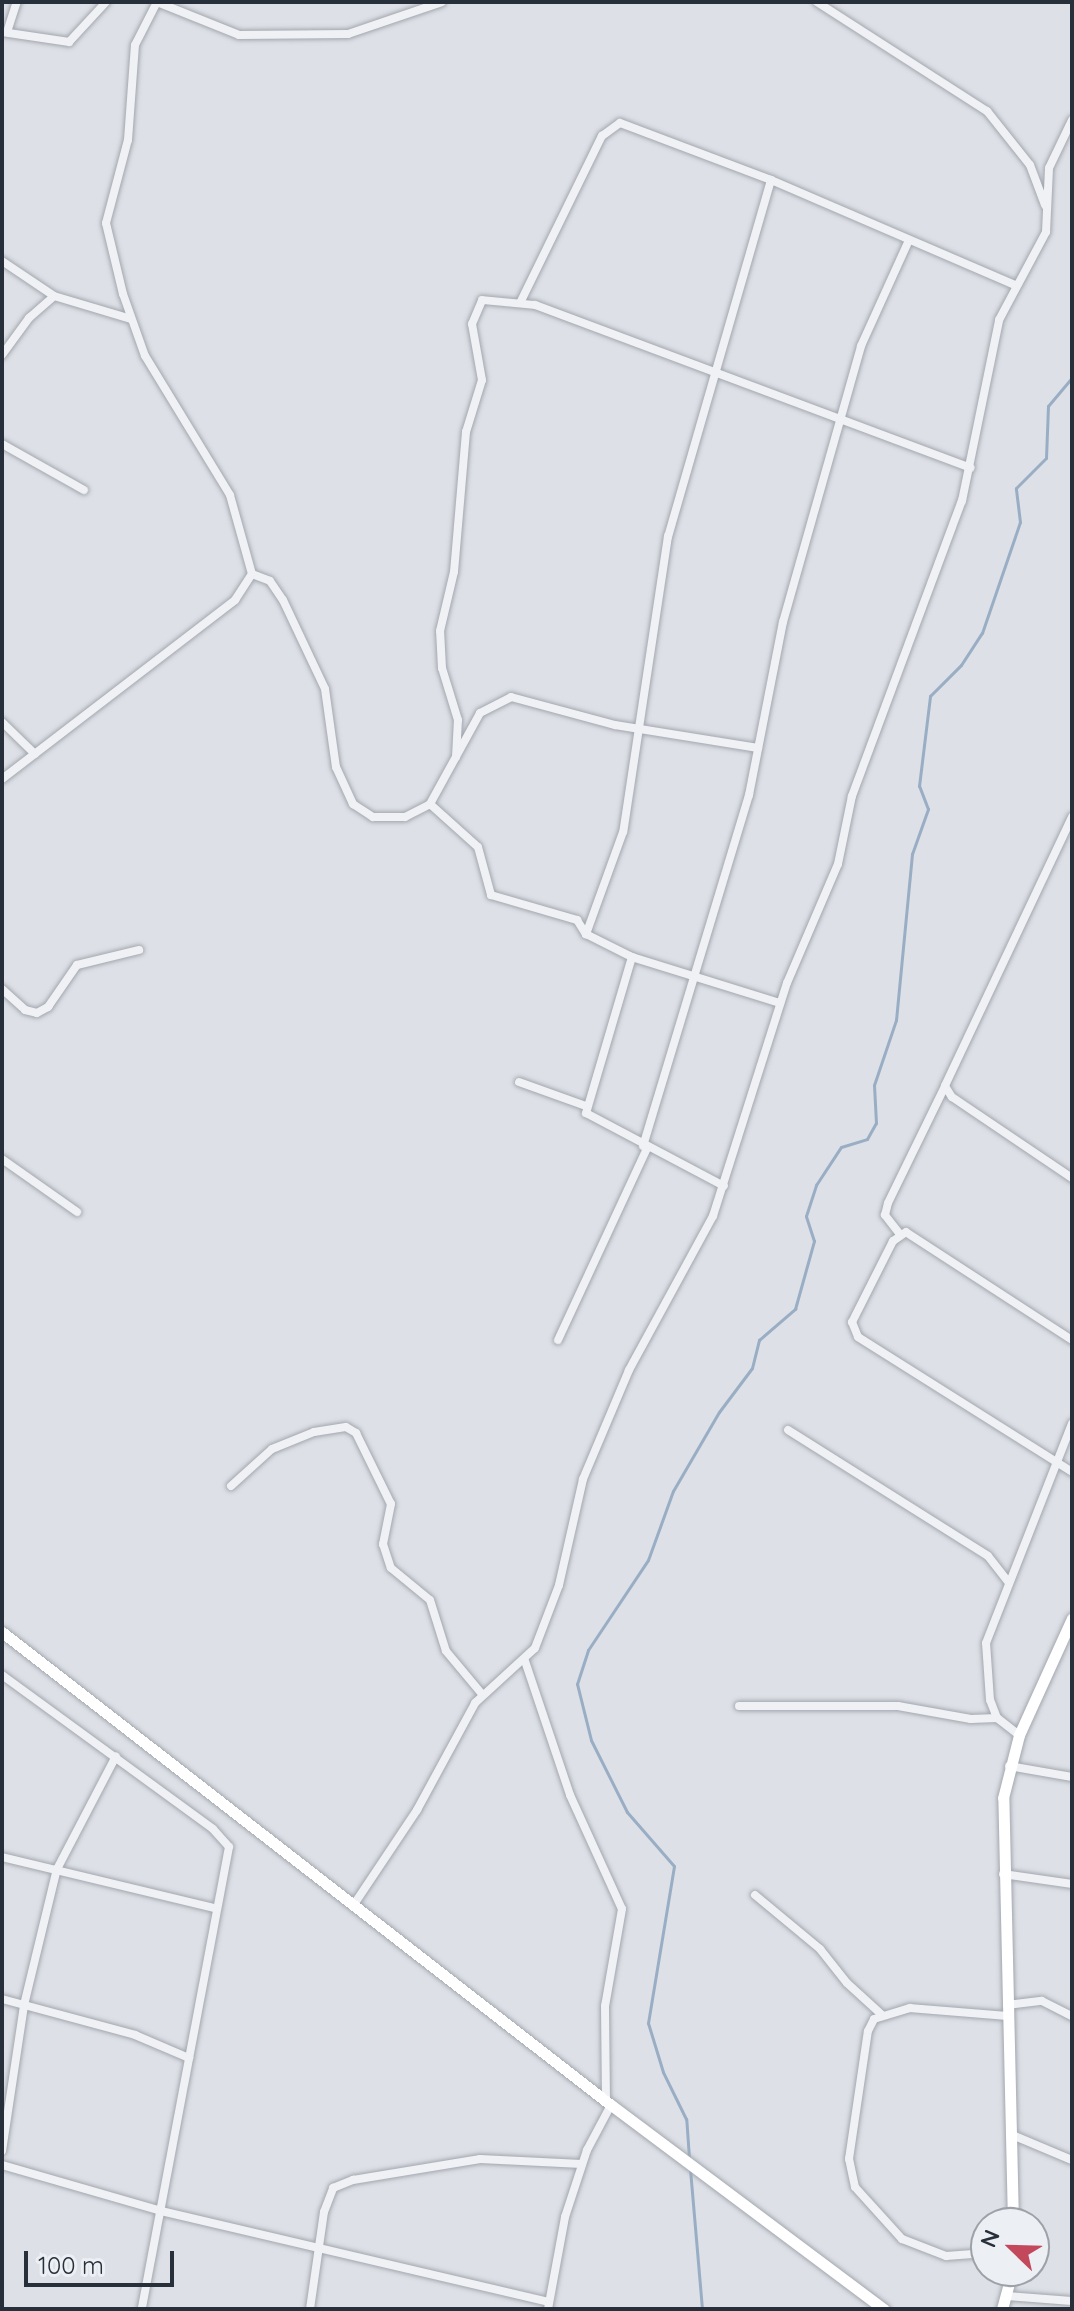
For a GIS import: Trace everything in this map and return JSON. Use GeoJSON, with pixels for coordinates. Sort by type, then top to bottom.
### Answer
{"type":"FeatureCollection","features":[{"type":"Feature","properties":{"kind":"street"},"geometry":{"type":"LineString","coordinates":[[17,2],[4,32],[69,42],[106,2]]}},
{"type":"Feature","properties":{"kind":"street"},"geometry":{"type":"LineString","coordinates":[[442,2],[348,34],[239,35],[157,2],[135,45],[128,140],[106,211],[131,319],[156,376],[230,495],[252,574],[275,586],[325,689],[336,767],[353,804],[387,820],[430,804],[480,713],[511,697],[640,729],[758,748]]}},
{"type":"Feature","properties":{"kind":"street"},"geometry":{"type":"LineString","coordinates":[[817,2],[987,111],[1030,165],[1047,209]]}},
{"type":"Feature","properties":{"kind":"street"},"geometry":{"type":"LineString","coordinates":[[355,1903],[417,1810],[482,1694],[525,1661],[541,1636],[559,1585],[583,1479],[629,1370],[695,1255],[724,1186],[780,1003],[838,864],[852,796],[971,468],[986,369],[999,320],[1046,232],[1049,168],[1072,120]]}},
{"type":"Feature","properties":{"kind":"street"},"geometry":{"type":"LineString","coordinates":[[521,301],[602,136],[616,124],[635,126],[771,180],[1015,285]]}},
{"type":"Feature","properties":{"kind":"street"},"geometry":{"type":"LineString","coordinates":[[586,934],[621,842],[668,536],[771,180]]}},
{"type":"Feature","properties":{"kind":"street"},"geometry":{"type":"LineString","coordinates":[[558,1340],[645,1147],[749,795],[790,593],[861,346],[909,240]]}},
{"type":"Feature","properties":{"kind":"street"},"geometry":{"type":"LineString","coordinates":[[2,261],[54,296],[131,319]]}},
{"type":"Feature","properties":{"kind":"street"},"geometry":{"type":"LineString","coordinates":[[2,355],[29,318],[54,296]]}},
{"type":"Feature","properties":{"kind":"street"},"geometry":{"type":"LineString","coordinates":[[456,757],[458,720],[439,645],[454,572],[466,432],[482,380],[473,316],[482,300],[521,301],[714,376],[842,419],[971,468]]}},
{"type":"Feature","properties":{"kind":"street"},"geometry":{"type":"LineString","coordinates":[[2,444],[84,490]]}},
{"type":"Feature","properties":{"kind":"street"},"geometry":{"type":"LineString","coordinates":[[2,779],[235,600],[252,574]]}},
{"type":"Feature","properties":{"kind":"street"},"geometry":{"type":"LineString","coordinates":[[2,722],[35,754]]}},
{"type":"Feature","properties":{"kind":"street"},"geometry":{"type":"LineString","coordinates":[[430,804],[478,847],[491,895],[577,920],[586,934],[632,957],[780,1003]]}},
{"type":"Feature","properties":{"kind":"street"},"geometry":{"type":"LineString","coordinates":[[1072,817],[885,1215],[899,1233],[985,1279],[1072,1340]]}},
{"type":"Feature","properties":{"kind":"street"},"geometry":{"type":"LineString","coordinates":[[2,989],[25,1010],[37,1013],[48,1007],[77,965],[139,950]]}},
{"type":"Feature","properties":{"kind":"street"},"geometry":{"type":"LineString","coordinates":[[632,957],[586,1106],[589,1118],[724,1186]]}},
{"type":"Feature","properties":{"kind":"street"},"geometry":{"type":"LineString","coordinates":[[519,1082],[586,1106]]}},
{"type":"Feature","properties":{"kind":"street"},"geometry":{"type":"LineString","coordinates":[[945,1086],[952,1097],[1072,1178]]}},
{"type":"Feature","properties":{"kind":"street"},"geometry":{"type":"LineString","coordinates":[[2,1159],[77,1212]]}},
{"type":"Feature","properties":{"kind":"street"},"geometry":{"type":"LineString","coordinates":[[899,1233],[854,1317],[854,1333],[1072,1472]]}},
{"type":"Feature","properties":{"kind":"street"},"geometry":{"type":"LineString","coordinates":[[1019,1735],[997,1718],[990,1700],[986,1643],[1072,1423]]}},
{"type":"Feature","properties":{"kind":"street"},"geometry":{"type":"LineString","coordinates":[[231,1486],[272,1449],[314,1432],[346,1427],[356,1433],[391,1504],[383,1544],[391,1568],[430,1600],[446,1651],[482,1694]]}},
{"type":"Feature","properties":{"kind":"street"},"geometry":{"type":"LineString","coordinates":[[788,1430],[988,1556],[1010,1584]]}},
{"type":"Feature","properties":{"kind":"street"},"geometry":{"type":"LineString","coordinates":[[1012,2207],[1003,1798],[1019,1735],[1072,1618]]}},
{"type":"Feature","properties":{"kind":"street"},"geometry":{"type":"LineString","coordinates":[[2,1632],[355,1903],[608,2103],[884,2309]]}},
{"type":"Feature","properties":{"kind":"street"},"geometry":{"type":"LineString","coordinates":[[1060,1642],[1072,1647]]}},
{"type":"Feature","properties":{"kind":"street"},"geometry":{"type":"LineString","coordinates":[[2,2165],[161,2211],[548,2305],[565,2217],[582,2164],[608,2103],[605,2006],[622,1909],[570,1795],[525,1661]]}},
{"type":"Feature","properties":{"kind":"street"},"geometry":{"type":"LineString","coordinates":[[2,1675],[116,1756],[229,1847],[215,1908],[142,2309]]}},
{"type":"Feature","properties":{"kind":"street"},"geometry":{"type":"LineString","coordinates":[[739,1706],[898,1706],[971,1719],[997,1718]]}},
{"type":"Feature","properties":{"kind":"street"},"geometry":{"type":"LineString","coordinates":[[2,2151],[24,2005],[57,1869],[116,1756]]}},
{"type":"Feature","properties":{"kind":"street"},"geometry":{"type":"LineString","coordinates":[[1009,1766],[1072,1777]]}},
{"type":"Feature","properties":{"kind":"street"},"geometry":{"type":"LineString","coordinates":[[2,1857],[215,1908]]}},
{"type":"Feature","properties":{"kind":"street"},"geometry":{"type":"LineString","coordinates":[[1003,1874],[1072,1884]]}},
{"type":"Feature","properties":{"kind":"street"},"geometry":{"type":"LineString","coordinates":[[755,1895],[820,1949],[847,1983],[881,2014]]}},
{"type":"Feature","properties":{"kind":"street"},"geometry":{"type":"LineString","coordinates":[[2,1999],[135,2035],[189,2058]]}},
{"type":"Feature","properties":{"kind":"street"},"geometry":{"type":"LineString","coordinates":[[970,2254],[946,2256],[913,2246],[850,2179],[852,2122],[868,2031],[881,2014],[910,2008],[1007,2011],[1042,2001],[1072,2016]]}},
{"type":"Feature","properties":{"kind":"street"},"geometry":{"type":"LineString","coordinates":[[1010,2134],[1072,2160]]}},
{"type":"Feature","properties":{"kind":"street"},"geometry":{"type":"LineString","coordinates":[[310,2309],[329,2194],[353,2180],[480,2159],[582,2164]]}},
{"type":"Feature","properties":{"kind":"street"},"geometry":{"type":"LineString","coordinates":[[1002,2309],[1009,2287]]}},
{"type":"Feature","properties":{"kind":"street"},"geometry":{"type":"LineString","coordinates":[[1007,2296],[1072,2301]]}},
{"type":"Feature","properties":{"kind":"waterway"},"geometry":{"type":"LineString","coordinates":[[689,2158],[686,2119],[663,2072],[648,2023],[674,1866],[627,1812],[591,1740],[577,1684],[588,1650],[648,1560],[673,1491],[719,1412],[752,1368],[759,1340],[795,1309],[814,1241],[806,1216],[816,1185],[841,1147],[867,1139],[876,1123],[874,1085],[896,1020],[912,854],[928,809],[919,786],[930,696],[961,665],[982,633],[1020,522],[1016,488],[1046,458],[1048,406],[1072,377]]}},
{"type":"Feature","properties":{"kind":"waterway"},"geometry":{"type":"LineString","coordinates":[[690,2169],[702,2309]]}}]}
